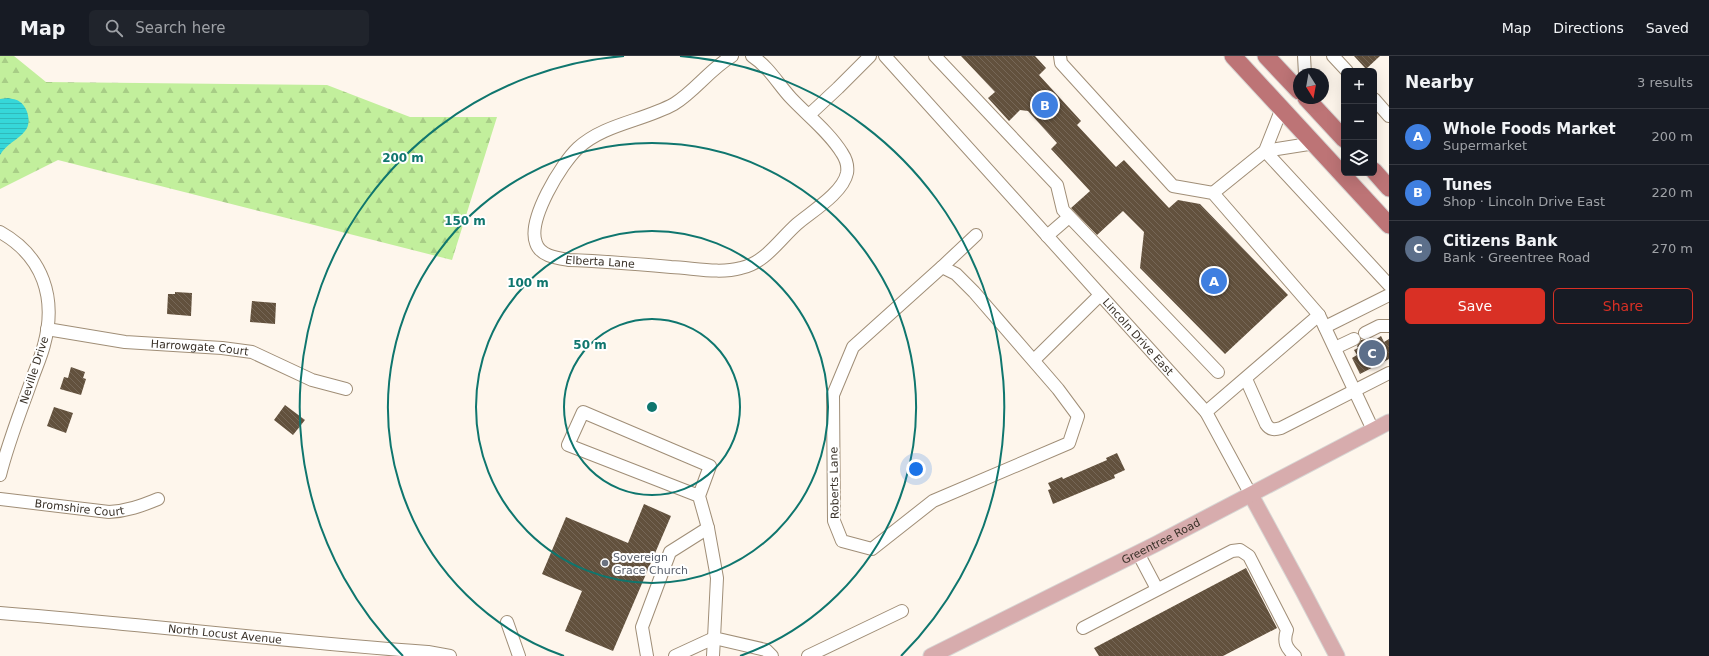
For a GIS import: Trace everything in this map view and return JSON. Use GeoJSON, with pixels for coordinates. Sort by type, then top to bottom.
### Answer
{"type":"FeatureCollection","features":[{"type":"Feature","properties":{"kind":"highway"},"geometry":{"type":"LineString","coordinates":[[1233,56],[1315,143],[1389,225]]}},
{"type":"Feature","properties":{"kind":"highway"},"geometry":{"type":"LineString","coordinates":[[1266,56],[1293,85]]}},
{"type":"Feature","properties":{"kind":"highway"},"geometry":{"type":"LineString","coordinates":[[1313,104],[1341,136]]}},
{"type":"Feature","properties":{"kind":"highway"},"geometry":{"type":"LineString","coordinates":[[1377,174],[1389,188]]}},
{"type":"Feature","properties":{"kind":"main road","name":"Greentree Road"},"geometry":{"type":"LineString","coordinates":[[931,656],[1138,553],[1389,422]]}},
{"type":"Feature","properties":{"kind":"main road","name":"Lincoln Drive East"},"geometry":{"type":"LineString","coordinates":[[1251,495],[1303,591],[1332,654]]}},
{"type":"Feature","properties":{"kind":"street","name":"Elberta Lane"},"geometry":{"type":"LineString","coordinates":[[732,56],[675,103],[657,112],[600,134],[578,148],[558,174],[543,203],[534,235],[540,250],[558,258],[625,264],[727,270],[750,266],[769,252],[796,225],[837,191],[847,174],[847,164],[843,155],[809,115],[792,98],[766,66],[752,56]]}},
{"type":"Feature","properties":{"kind":"street"},"geometry":{"type":"LineString","coordinates":[[809,115],[870,56]]}},
{"type":"Feature","properties":{"kind":"street","name":"Lincoln Drive East"},"geometry":{"type":"LineString","coordinates":[[885,56],[1206,412],[1251,495]]}},
{"type":"Feature","properties":{"kind":"street"},"geometry":{"type":"LineString","coordinates":[[935,56],[1057,185],[1063,210],[1218,372]]}},
{"type":"Feature","properties":{"kind":"street"},"geometry":{"type":"LineString","coordinates":[[1060,56],[1062,62],[1173,186],[1214,193],[1319,315],[1374,430]]}},
{"type":"Feature","properties":{"kind":"street"},"geometry":{"type":"LineString","coordinates":[[1304,56],[1305,68]]}},
{"type":"Feature","properties":{"kind":"street"},"geometry":{"type":"LineString","coordinates":[[1334,56],[1345,68]]}},
{"type":"Feature","properties":{"kind":"street"},"geometry":{"type":"LineString","coordinates":[[1377,103],[1389,116]]}},
{"type":"Feature","properties":{"kind":"street"},"geometry":{"type":"LineString","coordinates":[[1214,193],[1265,151],[1282,108]]}},
{"type":"Feature","properties":{"kind":"street"},"geometry":{"type":"LineString","coordinates":[[1265,151],[1315,143]]}},
{"type":"Feature","properties":{"kind":"street"},"geometry":{"type":"LineString","coordinates":[[1265,151],[1389,285]]}},
{"type":"Feature","properties":{"kind":"street"},"geometry":{"type":"LineString","coordinates":[[1047,236],[1069,216]]}},
{"type":"Feature","properties":{"kind":"street","name":"Neville Drive"},"geometry":{"type":"LineString","coordinates":[[0,232],[20,246],[30,256],[38,269],[48,298],[49,313],[41,354],[0,475]]}},
{"type":"Feature","properties":{"kind":"street"},"geometry":{"type":"LineString","coordinates":[[942,267],[976,235]]}},
{"type":"Feature","properties":{"kind":"street","name":"Roberts Lane"},"geometry":{"type":"LineString","coordinates":[[942,267],[956,274],[974,292],[1025,352],[1034,360],[1078,416],[1069,443],[933,501],[872,549],[842,541],[834,521],[833,395],[853,347],[942,267]]}},
{"type":"Feature","properties":{"kind":"street"},"geometry":{"type":"LineString","coordinates":[[1034,360],[1100,295]]}},
{"type":"Feature","properties":{"kind":"street"},"geometry":{"type":"LineString","coordinates":[[1325,327],[1389,295]]}},
{"type":"Feature","properties":{"kind":"street"},"geometry":{"type":"LineString","coordinates":[[1206,412],[1319,315]]}},
{"type":"Feature","properties":{"kind":"street"},"geometry":{"type":"LineString","coordinates":[[1365,333],[1379,326],[1389,326]]}},
{"type":"Feature","properties":{"kind":"street","name":"Harrowgate Court"},"geometry":{"type":"LineString","coordinates":[[47,329],[125,342],[222,348],[252,352],[312,380],[346,389]]}},
{"type":"Feature","properties":{"kind":"street"},"geometry":{"type":"LineString","coordinates":[[1335,348],[1354,339]]}},
{"type":"Feature","properties":{"kind":"street"},"geometry":{"type":"LineString","coordinates":[[1246,379],[1266,424],[1272,429],[1281,428],[1389,373]]}},
{"type":"Feature","properties":{"kind":"street"},"geometry":{"type":"LineString","coordinates":[[699,496],[568,445],[583,412],[710,466],[699,496],[708,528],[717,578],[713,656]]}},
{"type":"Feature","properties":{"kind":"street","name":"Bromshire Court"},"geometry":{"type":"LineString","coordinates":[[0,499],[109,512],[138,507],[158,499]]}},
{"type":"Feature","properties":{"kind":"street"},"geometry":{"type":"LineString","coordinates":[[647,656],[642,627],[670,552],[708,528]]}},
{"type":"Feature","properties":{"kind":"street"},"geometry":{"type":"LineString","coordinates":[[1083,628],[1233,550],[1240,550],[1246,553],[1287,630],[1284,642],[1286,647],[1295,656]]}},
{"type":"Feature","properties":{"kind":"street"},"geometry":{"type":"LineString","coordinates":[[1138,553],[1157,589]]}},
{"type":"Feature","properties":{"kind":"street"},"geometry":{"type":"LineString","coordinates":[[808,656],[902,611]]}},
{"type":"Feature","properties":{"kind":"street","name":"North Locust Avenue"},"geometry":{"type":"LineString","coordinates":[[0,613],[193,630],[396,653],[428,652],[450,656]]}},
{"type":"Feature","properties":{"kind":"street"},"geometry":{"type":"LineString","coordinates":[[507,622],[519,656]]}},
{"type":"Feature","properties":{"kind":"street"},"geometry":{"type":"LineString","coordinates":[[675,656],[714,638],[766,650],[772,656]]}},
{"type":"Feature","properties":{"kind":"green space"},"geometry":{"type":"Polygon","coordinates":[[[0,56],[14,56],[46,82],[327,85],[410,117],[497,117],[452,260],[58,160],[0,189],[0,56]]]}},
{"type":"Feature","properties":{"kind":"water"},"geometry":{"type":"Polygon","coordinates":[[[8,98],[17,100],[23,104],[29,120],[27,128],[5,148],[0,155],[0,99],[8,98]]]}},
{"type":"Feature","properties":{"kind":"building"},"geometry":{"type":"Polygon","coordinates":[[[961,56],[1035,56],[1046,68],[1039,75],[1081,121],[1077,125],[1116,167],[1124,160],[1169,208],[1178,200],[1200,204],[1288,295],[1225,354],[1140,268],[1144,232],[1123,211],[1097,235],[1071,208],[1090,191],[1051,149],[1057,143],[1028,111],[1020,110],[1009,121],[988,98],[995,92],[961,56]]]}},
{"type":"Feature","properties":{"kind":"building"},"geometry":{"type":"Polygon","coordinates":[[[1354,56],[1380,56],[1367,68],[1365,68],[1354,56]]]}},
{"type":"Feature","properties":{"kind":"building"},"geometry":{"type":"Polygon","coordinates":[[[175,292],[192,293],[191,316],[167,314],[168,294],[175,294],[175,292]]]}},
{"type":"Feature","properties":{"kind":"building"},"geometry":{"type":"Polygon","coordinates":[[[252,301],[276,303],[275,324],[250,322],[252,301]]]}},
{"type":"Feature","properties":{"kind":"building"},"geometry":{"type":"Polygon","coordinates":[[[1381,336],[1384,342],[1389,339],[1389,359],[1360,374],[1352,358],[1357,355],[1354,350],[1358,348],[1357,346],[1361,340],[1369,340],[1374,338],[1375,340],[1381,336]]]}},
{"type":"Feature","properties":{"kind":"building"},"geometry":{"type":"Polygon","coordinates":[[[71,367],[85,372],[83,378],[86,379],[81,395],[60,389],[64,377],[68,378],[71,367]]]}},
{"type":"Feature","properties":{"kind":"building"},"geometry":{"type":"Polygon","coordinates":[[[285,405],[305,420],[293,435],[274,420],[285,405]]]}},
{"type":"Feature","properties":{"kind":"building"},"geometry":{"type":"Polygon","coordinates":[[[54,407],[73,413],[66,433],[47,426],[54,407]]]}},
{"type":"Feature","properties":{"kind":"building"},"geometry":{"type":"Polygon","coordinates":[[[1117,453],[1125,470],[1114,475],[1115,478],[1053,504],[1048,490],[1051,489],[1048,483],[1062,477],[1063,479],[1107,460],[1106,458],[1117,453]]]}},
{"type":"Feature","properties":{"kind":"building"},"geometry":{"type":"Polygon","coordinates":[[[644,504],[671,516],[613,651],[565,631],[582,591],[542,574],[566,517],[628,543],[644,504]]]}},
{"type":"Feature","properties":{"kind":"building"},"geometry":{"type":"Polygon","coordinates":[[[1246,568],[1277,628],[1223,656],[1099,656],[1094,648],[1246,568]]]}},
{"type":"Feature","properties":{"kind":"place","name":"Tunes"},"geometry":{"type":"Point","coordinates":[1045,105]}},
{"type":"Feature","properties":{"kind":"place","name":"Whole Foods Market"},"geometry":{"type":"Point","coordinates":[1214,281]}},
{"type":"Feature","properties":{"kind":"place","name":"Citizens Bank"},"geometry":{"type":"Point","coordinates":[1372,353]}},
{"type":"Feature","properties":{"kind":"place","name":"Sovereign Grace Church"},"geometry":{"type":"Point","coordinates":[605,563]}}]}
